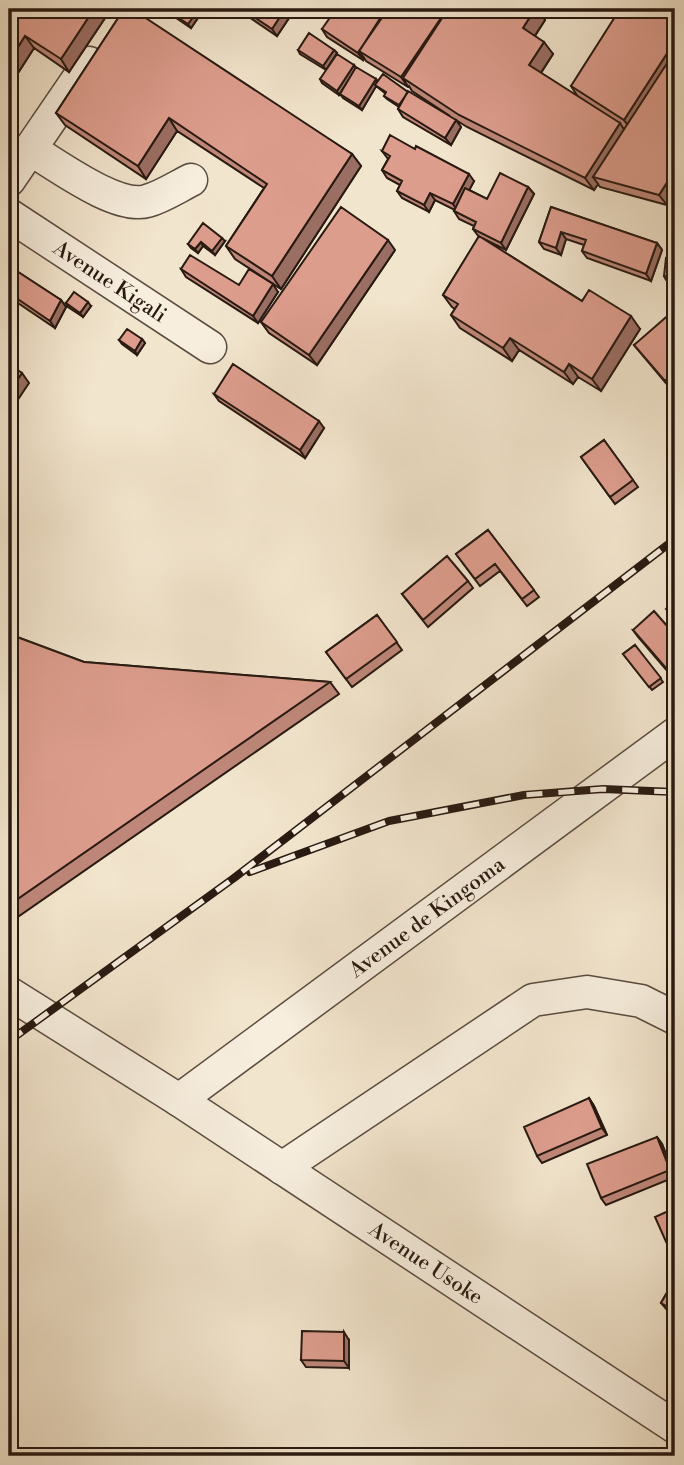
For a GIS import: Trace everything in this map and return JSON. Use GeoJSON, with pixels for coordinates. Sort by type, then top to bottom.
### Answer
{"type":"FeatureCollection","features":[{"type":"Feature","properties":{"kind":"street"},"geometry":{"type":"LineString","coordinates":[[9,180],[89,63]]}},
{"type":"Feature","properties":{"kind":"street"},"geometry":{"type":"LineString","coordinates":[[30,149],[110,196],[126,202],[146,202],[191,180]]}},
{"type":"Feature","properties":{"kind":"street","name":"Avenue Kigali"},"geometry":{"type":"LineString","coordinates":[[9,215],[210,347]]}},
{"type":"Feature","properties":{"kind":"street","name":"Avenue de Kingoma"},"geometry":{"type":"LineString","coordinates":[[179,1100],[675,734]]}},
{"type":"Feature","properties":{"kind":"street"},"geometry":{"type":"LineString","coordinates":[[282,1168],[533,1000],[587,992],[641,1001],[675,1017]]}},
{"type":"Feature","properties":{"kind":"street","name":"Avenue Usoke"},"geometry":{"type":"LineString","coordinates":[[9,993],[179,1100],[675,1427]]}},
{"type":"Feature","properties":{"kind":"building"},"geometry":{"type":"Polygon","coordinates":[[[9,9],[94,9],[61,59],[25,36],[9,61],[9,9]]]}},
{"type":"Feature","properties":{"kind":"building"},"geometry":{"type":"Polygon","coordinates":[[[124,9],[132,9],[352,154],[272,276],[226,246],[267,184],[169,118],[138,166],[56,113],[124,9]]]}},
{"type":"Feature","properties":{"kind":"building"},"geometry":{"type":"Polygon","coordinates":[[[165,9],[199,9],[188,24],[165,9]]]}},
{"type":"Feature","properties":{"kind":"building"},"geometry":{"type":"Polygon","coordinates":[[[242,9],[285,9],[272,29],[242,9]]]}},
{"type":"Feature","properties":{"kind":"building"},"geometry":{"type":"Polygon","coordinates":[[[336,9],[386,9],[358,53],[322,29],[336,9]]]}},
{"type":"Feature","properties":{"kind":"building"},"geometry":{"type":"Polygon","coordinates":[[[388,9],[447,9],[401,77],[359,51],[388,9]]]}},
{"type":"Feature","properties":{"kind":"building"},"geometry":{"type":"Polygon","coordinates":[[[448,9],[535,9],[523,28],[544,42],[529,65],[620,123],[585,178],[459,115],[403,78],[448,9]]]}},
{"type":"Feature","properties":{"kind":"building"},"geometry":{"type":"Polygon","coordinates":[[[620,9],[675,9],[675,41],[624,120],[571,86],[620,9]]]}},
{"type":"Feature","properties":{"kind":"building"},"geometry":{"type":"Polygon","coordinates":[[[309,33],[334,50],[323,66],[298,50],[309,33]]]}},
{"type":"Feature","properties":{"kind":"building"},"geometry":{"type":"Polygon","coordinates":[[[675,51],[675,170],[659,195],[593,177],[675,51]]]}},
{"type":"Feature","properties":{"kind":"building"},"geometry":{"type":"Polygon","coordinates":[[[337,54],[354,65],[337,91],[320,79],[337,54]]]}},
{"type":"Feature","properties":{"kind":"building"},"geometry":{"type":"Polygon","coordinates":[[[356,67],[376,79],[359,106],[340,94],[356,67]]]}},
{"type":"Feature","properties":{"kind":"building"},"geometry":{"type":"Polygon","coordinates":[[[383,74],[408,92],[399,105],[384,96],[386,92],[375,85],[383,74]]]}},
{"type":"Feature","properties":{"kind":"building"},"geometry":{"type":"Polygon","coordinates":[[[408,91],[456,120],[445,138],[398,109],[408,91]]]}},
{"type":"Feature","properties":{"kind":"building"},"geometry":{"type":"Polygon","coordinates":[[[390,135],[469,174],[453,204],[430,193],[424,205],[397,191],[402,181],[382,170],[390,156],[382,151],[390,135]]]}},
{"type":"Feature","properties":{"kind":"building"},"geometry":{"type":"Polygon","coordinates":[[[500,173],[528,187],[501,243],[473,229],[476,222],[454,211],[465,188],[487,199],[500,173]]]}},
{"type":"Feature","properties":{"kind":"building"},"geometry":{"type":"Polygon","coordinates":[[[341,207],[388,240],[309,355],[261,322],[341,207]]]}},
{"type":"Feature","properties":{"kind":"building"},"geometry":{"type":"Polygon","coordinates":[[[551,207],[657,243],[646,274],[582,251],[586,240],[561,232],[556,248],[539,242],[551,207]]]}},
{"type":"Feature","properties":{"kind":"building"},"geometry":{"type":"Polygon","coordinates":[[[203,223],[222,238],[212,251],[201,242],[195,249],[188,244],[203,223]]]}},
{"type":"Feature","properties":{"kind":"building"},"geometry":{"type":"Polygon","coordinates":[[[479,236],[582,301],[589,290],[631,316],[592,379],[569,364],[564,372],[510,338],[503,348],[451,315],[458,304],[443,295],[479,236]]]}},
{"type":"Feature","properties":{"kind":"building"},"geometry":{"type":"Polygon","coordinates":[[[190,255],[239,285],[249,269],[273,284],[253,316],[181,269],[190,255]]]}},
{"type":"Feature","properties":{"kind":"building"},"geometry":{"type":"Polygon","coordinates":[[[666,258],[675,260],[675,278],[664,276],[666,258]]]}},
{"type":"Feature","properties":{"kind":"building"},"geometry":{"type":"Polygon","coordinates":[[[9,266],[61,300],[50,321],[9,293],[9,266]]]}},
{"type":"Feature","properties":{"kind":"building"},"geometry":{"type":"Polygon","coordinates":[[[74,292],[88,302],[80,313],[66,303],[74,292]]]}},
{"type":"Feature","properties":{"kind":"building"},"geometry":{"type":"Polygon","coordinates":[[[9,303],[15,307],[9,317],[9,303]]]}},
{"type":"Feature","properties":{"kind":"building"},"geometry":{"type":"Polygon","coordinates":[[[672,312],[675,316],[675,371],[665,381],[634,345],[672,312]]]}},
{"type":"Feature","properties":{"kind":"building"},"geometry":{"type":"Polygon","coordinates":[[[127,329],[142,339],[135,351],[119,340],[127,329]]]}},
{"type":"Feature","properties":{"kind":"building"},"geometry":{"type":"Polygon","coordinates":[[[9,364],[22,373],[9,392],[9,364]]]}},
{"type":"Feature","properties":{"kind":"building"},"geometry":{"type":"Polygon","coordinates":[[[233,364],[319,421],[300,450],[214,394],[233,364]]]}},
{"type":"Feature","properties":{"kind":"building"},"geometry":{"type":"Polygon","coordinates":[[[604,440],[633,480],[610,497],[581,457],[604,440]]]}},
{"type":"Feature","properties":{"kind":"building"},"geometry":{"type":"Polygon","coordinates":[[[488,530],[534,590],[522,599],[495,564],[475,579],[456,554],[488,530]]]}},
{"type":"Feature","properties":{"kind":"building"},"geometry":{"type":"Polygon","coordinates":[[[447,556],[468,581],[423,620],[402,594],[447,556]]]}},
{"type":"Feature","properties":{"kind":"building"},"geometry":{"type":"Polygon","coordinates":[[[675,599],[675,618],[666,609],[675,599]]]}},
{"type":"Feature","properties":{"kind":"building"},"geometry":{"type":"Polygon","coordinates":[[[654,611],[675,635],[675,673],[672,675],[633,630],[654,611]]]}},
{"type":"Feature","properties":{"kind":"building"},"geometry":{"type":"Polygon","coordinates":[[[377,615],[397,642],[346,679],[326,652],[377,615]]]}},
{"type":"Feature","properties":{"kind":"building"},"geometry":{"type":"Polygon","coordinates":[[[9,634],[84,662],[330,682],[9,905],[9,634]]]}},
{"type":"Feature","properties":{"kind":"building"},"geometry":{"type":"Polygon","coordinates":[[[635,645],[661,678],[649,687],[623,654],[635,645]]]}},
{"type":"Feature","properties":{"kind":"building"},"geometry":{"type":"Polygon","coordinates":[[[589,1098],[602,1128],[537,1156],[524,1127],[589,1098]]]}},
{"type":"Feature","properties":{"kind":"building"},"geometry":{"type":"Polygon","coordinates":[[[657,1137],[670,1170],[601,1198],[587,1164],[657,1137]]]}},
{"type":"Feature","properties":{"kind":"building"},"geometry":{"type":"Polygon","coordinates":[[[675,1208],[675,1240],[667,1244],[655,1217],[675,1208]]]}},
{"type":"Feature","properties":{"kind":"building"},"geometry":{"type":"Polygon","coordinates":[[[675,1279],[675,1311],[661,1303],[675,1279]]]}},
{"type":"Feature","properties":{"kind":"building"},"geometry":{"type":"Polygon","coordinates":[[[302,1331],[344,1332],[344,1361],[301,1360],[302,1331]]]}},
{"type":"Feature","properties":{"kind":"railway"},"geometry":{"type":"LineString","coordinates":[[9,1041],[234,878],[675,539]]}},
{"type":"Feature","properties":{"kind":"railway"},"geometry":{"type":"LineString","coordinates":[[250,872],[389,821],[524,795],[603,789],[675,792]]}}]}
